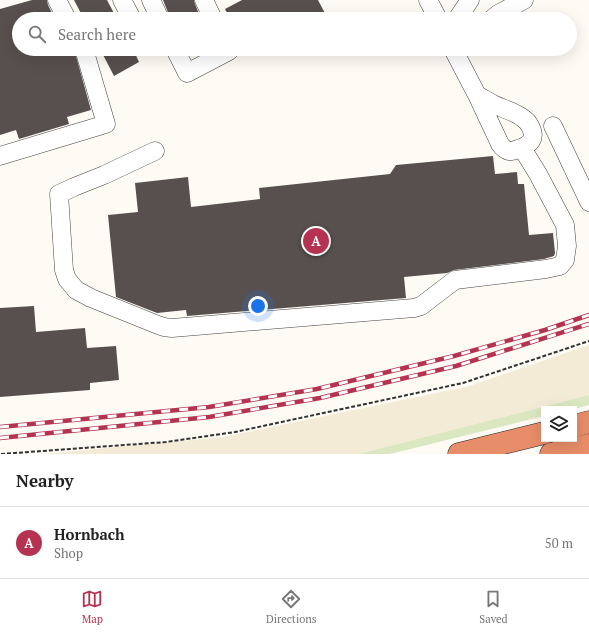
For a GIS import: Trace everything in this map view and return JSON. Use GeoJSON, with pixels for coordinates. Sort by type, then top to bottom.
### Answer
{"type":"FeatureCollection","features":[{"type":"Feature","properties":{"kind":"highway"},"geometry":{"type":"LineString","coordinates":[[577,425],[589,422]]}},
{"type":"Feature","properties":{"kind":"highway"},"geometry":{"type":"LineString","coordinates":[[459,454],[541,434]]}},
{"type":"Feature","properties":{"kind":"highway"},"geometry":{"type":"LineString","coordinates":[[551,454],[589,445]]}},
{"type":"Feature","properties":{"kind":"street"},"geometry":{"type":"LineString","coordinates":[[57,0],[63,12]]}},
{"type":"Feature","properties":{"kind":"street"},"geometry":{"type":"LineString","coordinates":[[122,0],[128,12]]}},
{"type":"Feature","properties":{"kind":"street"},"geometry":{"type":"LineString","coordinates":[[151,0],[157,12]]}},
{"type":"Feature","properties":{"kind":"street"},"geometry":{"type":"LineString","coordinates":[[204,0],[210,12]]}},
{"type":"Feature","properties":{"kind":"street"},"geometry":{"type":"LineString","coordinates":[[428,0],[434,12]]}},
{"type":"Feature","properties":{"kind":"street"},"geometry":{"type":"LineString","coordinates":[[462,12],[470,0]]}},
{"type":"Feature","properties":{"kind":"street"},"geometry":{"type":"LineString","coordinates":[[502,12],[524,0]]}},
{"type":"Feature","properties":{"kind":"street"},"geometry":{"type":"LineString","coordinates":[[0,156],[106,124],[86,56]]}},
{"type":"Feature","properties":{"kind":"street"},"geometry":{"type":"LineString","coordinates":[[178,56],[187,73],[219,56]]}},
{"type":"Feature","properties":{"kind":"street"},"geometry":{"type":"LineString","coordinates":[[457,56],[477,95],[493,131],[503,148],[508,151],[514,151],[529,144],[533,137],[533,133],[529,124],[524,119],[477,95]]}},
{"type":"Feature","properties":{"kind":"street"},"geometry":{"type":"LineString","coordinates":[[553,126],[589,202]]}},
{"type":"Feature","properties":{"kind":"street"},"geometry":{"type":"LineString","coordinates":[[155,151],[59,194],[64,270],[67,279],[76,290],[91,298],[164,328],[172,328],[414,308],[422,306],[455,280],[560,266],[565,260],[567,246],[565,225],[538,174],[522,148]]}},
{"type":"Feature","properties":{"kind":"path"},"geometry":{"type":"LineString","coordinates":[[1,454],[166,442],[235,432],[463,384],[589,341]]}},
{"type":"Feature","properties":{"kind":"shaded area"},"geometry":{"type":"Polygon","coordinates":[[[589,345],[589,395],[541,406],[541,407],[358,454],[45,454],[223,437],[466,387],[589,345]]]}},
{"type":"Feature","properties":{"kind":"green space"},"geometry":{"type":"Polygon","coordinates":[[[589,395],[589,405],[577,408],[577,406],[546,406],[589,395]]]}},
{"type":"Feature","properties":{"kind":"green space"},"geometry":{"type":"Polygon","coordinates":[[[541,407],[541,417],[390,454],[358,454],[541,407]]]}},
{"type":"Feature","properties":{"kind":"building"},"geometry":{"type":"Polygon","coordinates":[[[32,0],[47,0],[52,12],[12,12],[12,56],[76,56],[91,110],[67,117],[69,124],[19,139],[16,130],[0,135],[0,9],[32,0]]]}},
{"type":"Feature","properties":{"kind":"building"},"geometry":{"type":"Polygon","coordinates":[[[74,0],[107,0],[113,12],[80,12],[74,0]]]}},
{"type":"Feature","properties":{"kind":"building"},"geometry":{"type":"Polygon","coordinates":[[[163,0],[194,0],[198,12],[168,12],[163,0]]]}},
{"type":"Feature","properties":{"kind":"building"},"geometry":{"type":"Polygon","coordinates":[[[242,0],[318,0],[324,12],[226,12],[225,9],[242,0]]]}},
{"type":"Feature","properties":{"kind":"building"},"geometry":{"type":"Polygon","coordinates":[[[104,56],[136,56],[139,62],[114,76],[104,56]]]}},
{"type":"Feature","properties":{"kind":"building"},"geometry":{"type":"Polygon","coordinates":[[[493,156],[495,174],[517,172],[518,184],[524,184],[529,235],[553,233],[554,256],[544,259],[454,270],[447,273],[404,277],[406,298],[187,316],[186,310],[157,313],[116,297],[108,215],[138,212],[135,183],[188,177],[191,207],[260,199],[259,188],[390,174],[396,165],[493,156]]]}},
{"type":"Feature","properties":{"kind":"building"},"geometry":{"type":"Polygon","coordinates":[[[34,306],[36,332],[85,328],[87,348],[116,346],[119,380],[90,383],[90,390],[0,397],[0,308],[34,306]]]}},
{"type":"Feature","properties":{"kind":"railway"},"geometry":{"type":"LineString","coordinates":[[0,427],[209,407],[317,389],[454,356],[545,330],[589,315]]}},
{"type":"Feature","properties":{"kind":"railway"},"geometry":{"type":"LineString","coordinates":[[0,438],[209,417],[320,398],[456,366],[589,324]]}},
{"type":"Feature","properties":{"kind":"place","name":"Hornbach"},"geometry":{"type":"Point","coordinates":[316,241]}}]}
